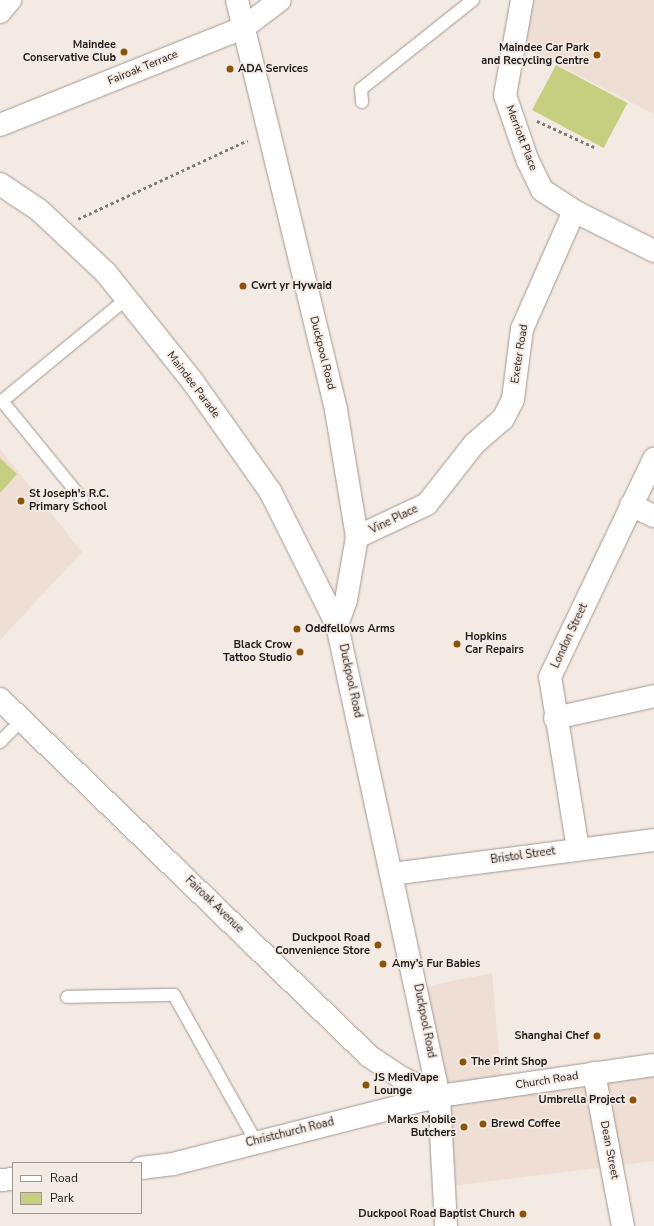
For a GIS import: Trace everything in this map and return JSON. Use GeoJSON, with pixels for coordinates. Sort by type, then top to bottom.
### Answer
{"type":"FeatureCollection","features":[{"type":"Feature","properties":{"kind":"street"},"geometry":{"type":"LineString","coordinates":[[0,12],[10,0]]}},
{"type":"Feature","properties":{"kind":"street","name":"Duckpool Road"},"geometry":{"type":"LineString","coordinates":[[237,0],[336,410],[357,538],[347,593],[337,625],[439,1096],[446,1226]]}},
{"type":"Feature","properties":{"kind":"street","name":"Fairoak Terrace"},"geometry":{"type":"LineString","coordinates":[[0,124],[243,28],[280,0]]}},
{"type":"Feature","properties":{"kind":"street","name":"Merriott Place"},"geometry":{"type":"LineString","coordinates":[[522,0],[505,95],[516,127],[542,190],[574,211],[654,251]]}},
{"type":"Feature","properties":{"kind":"street","name":"Maindee Parade"},"geometry":{"type":"LineString","coordinates":[[0,184],[39,210],[106,273],[193,382],[270,491],[337,625]]}},
{"type":"Feature","properties":{"kind":"street","name":"Exeter Road"},"geometry":{"type":"LineString","coordinates":[[474,444],[504,419],[513,399],[522,329],[574,211]]}},
{"type":"Feature","properties":{"kind":"street","name":"Vine Place"},"geometry":{"type":"LineString","coordinates":[[357,538],[427,504],[474,444]]}},
{"type":"Feature","properties":{"kind":"street","name":"London Street"},"geometry":{"type":"LineString","coordinates":[[578,849],[555,718],[550,677],[654,459]]}},
{"type":"Feature","properties":{"kind":"street"},"geometry":{"type":"LineString","coordinates":[[631,505],[654,516]]}},
{"type":"Feature","properties":{"kind":"street"},"geometry":{"type":"LineString","coordinates":[[555,718],[654,696]]}},
{"type":"Feature","properties":{"kind":"street","name":"Fairoak Avenue"},"geometry":{"type":"LineString","coordinates":[[0,699],[369,1056],[402,1078],[439,1096]]}},
{"type":"Feature","properties":{"kind":"street","name":"Bristol Street"},"geometry":{"type":"LineString","coordinates":[[392,874],[654,840]]}},
{"type":"Feature","properties":{"kind":"street","name":"Church Road"},"geometry":{"type":"LineString","coordinates":[[439,1096],[654,1065]]}},
{"type":"Feature","properties":{"kind":"street","name":"Dean Street"},"geometry":{"type":"LineString","coordinates":[[594,1073],[623,1226]]}},
{"type":"Feature","properties":{"kind":"street","name":"Christchurch Road"},"geometry":{"type":"LineString","coordinates":[[142,1168],[173,1164],[439,1096]]}},
{"type":"Feature","properties":{"kind":"street"},"geometry":{"type":"LineString","coordinates":[[0,1180],[12,1179]]}},
{"type":"Feature","properties":{"kind":"lane"},"geometry":{"type":"LineString","coordinates":[[362,102],[361,89],[473,0]]}},
{"type":"Feature","properties":{"kind":"lane"},"geometry":{"type":"LineString","coordinates":[[82,499],[2,401],[126,299]]}},
{"type":"Feature","properties":{"kind":"lane"},"geometry":{"type":"LineString","coordinates":[[0,742],[22,720]]}},
{"type":"Feature","properties":{"kind":"lane"},"geometry":{"type":"LineString","coordinates":[[68,997],[174,995],[256,1142]]}},
{"type":"Feature","properties":{"kind":"path"},"geometry":{"type":"LineString","coordinates":[[516,127],[539,120],[594,147]]}},
{"type":"Feature","properties":{"kind":"path"},"geometry":{"type":"LineString","coordinates":[[58,228],[268,130]]}},
{"type":"Feature","properties":{"kind":"shaded area","name":"Maindee Car Park and Recycling Centre"},"geometry":{"type":"Polygon","coordinates":[[[522,0],[654,0],[654,114],[515,43],[522,0]]]}},
{"type":"Feature","properties":{"kind":"shaded area","name":"St Joseph's R.C. Primary School"},"geometry":{"type":"Polygon","coordinates":[[[0,449],[82,552],[0,640],[0,449]]]}},
{"type":"Feature","properties":{"kind":"shaded area"},"geometry":{"type":"Polygon","coordinates":[[[492,973],[502,1086],[654,1065],[654,1161],[443,1187],[418,988],[492,973]]]}},
{"type":"Feature","properties":{"kind":"green space"},"geometry":{"type":"Polygon","coordinates":[[[556,65],[628,103],[604,148],[532,110],[556,65]]]}},
{"type":"Feature","properties":{"kind":"green space"},"geometry":{"type":"Polygon","coordinates":[[[0,458],[17,474],[0,493],[0,458]]]}},
{"type":"Feature","properties":{"kind":"place","name":"Maindee Conservative Club"},"geometry":{"type":"Point","coordinates":[124,52]}},
{"type":"Feature","properties":{"kind":"place","name":"Maindee Car Park and Recycling Centre"},"geometry":{"type":"Point","coordinates":[597,55]}},
{"type":"Feature","properties":{"kind":"place","name":"ADA Services"},"geometry":{"type":"Point","coordinates":[230,69]}},
{"type":"Feature","properties":{"kind":"place","name":"Cwrt yr Hywaid"},"geometry":{"type":"Point","coordinates":[243,286]}},
{"type":"Feature","properties":{"kind":"place","name":"St Joseph's R.C. Primary School"},"geometry":{"type":"Point","coordinates":[21,501]}},
{"type":"Feature","properties":{"kind":"place","name":"Oddfellows Arms"},"geometry":{"type":"Point","coordinates":[297,629]}},
{"type":"Feature","properties":{"kind":"place","name":"Hopkins Car Repairs"},"geometry":{"type":"Point","coordinates":[457,644]}},
{"type":"Feature","properties":{"kind":"place","name":"Black Crow Tattoo Studio"},"geometry":{"type":"Point","coordinates":[300,652]}},
{"type":"Feature","properties":{"kind":"place","name":"Duckpool Road Convenience Store"},"geometry":{"type":"Point","coordinates":[378,945]}},
{"type":"Feature","properties":{"kind":"place","name":"Amy’s Fur Babies"},"geometry":{"type":"Point","coordinates":[383,964]}},
{"type":"Feature","properties":{"kind":"place","name":"Shanghai Chef"},"geometry":{"type":"Point","coordinates":[597,1036]}},
{"type":"Feature","properties":{"kind":"place","name":"The Print Shop"},"geometry":{"type":"Point","coordinates":[463,1062]}},
{"type":"Feature","properties":{"kind":"place","name":"JS MediVape Lounge"},"geometry":{"type":"Point","coordinates":[366,1085]}},
{"type":"Feature","properties":{"kind":"place","name":"Umbrella Project"},"geometry":{"type":"Point","coordinates":[633,1100]}},
{"type":"Feature","properties":{"kind":"place","name":"Brewd Coffee"},"geometry":{"type":"Point","coordinates":[483,1124]}},
{"type":"Feature","properties":{"kind":"place","name":"Marks Mobile Butchers"},"geometry":{"type":"Point","coordinates":[464,1127]}},
{"type":"Feature","properties":{"kind":"place","name":"Duckpool Road Baptist Church"},"geometry":{"type":"Point","coordinates":[523,1214]}}]}
